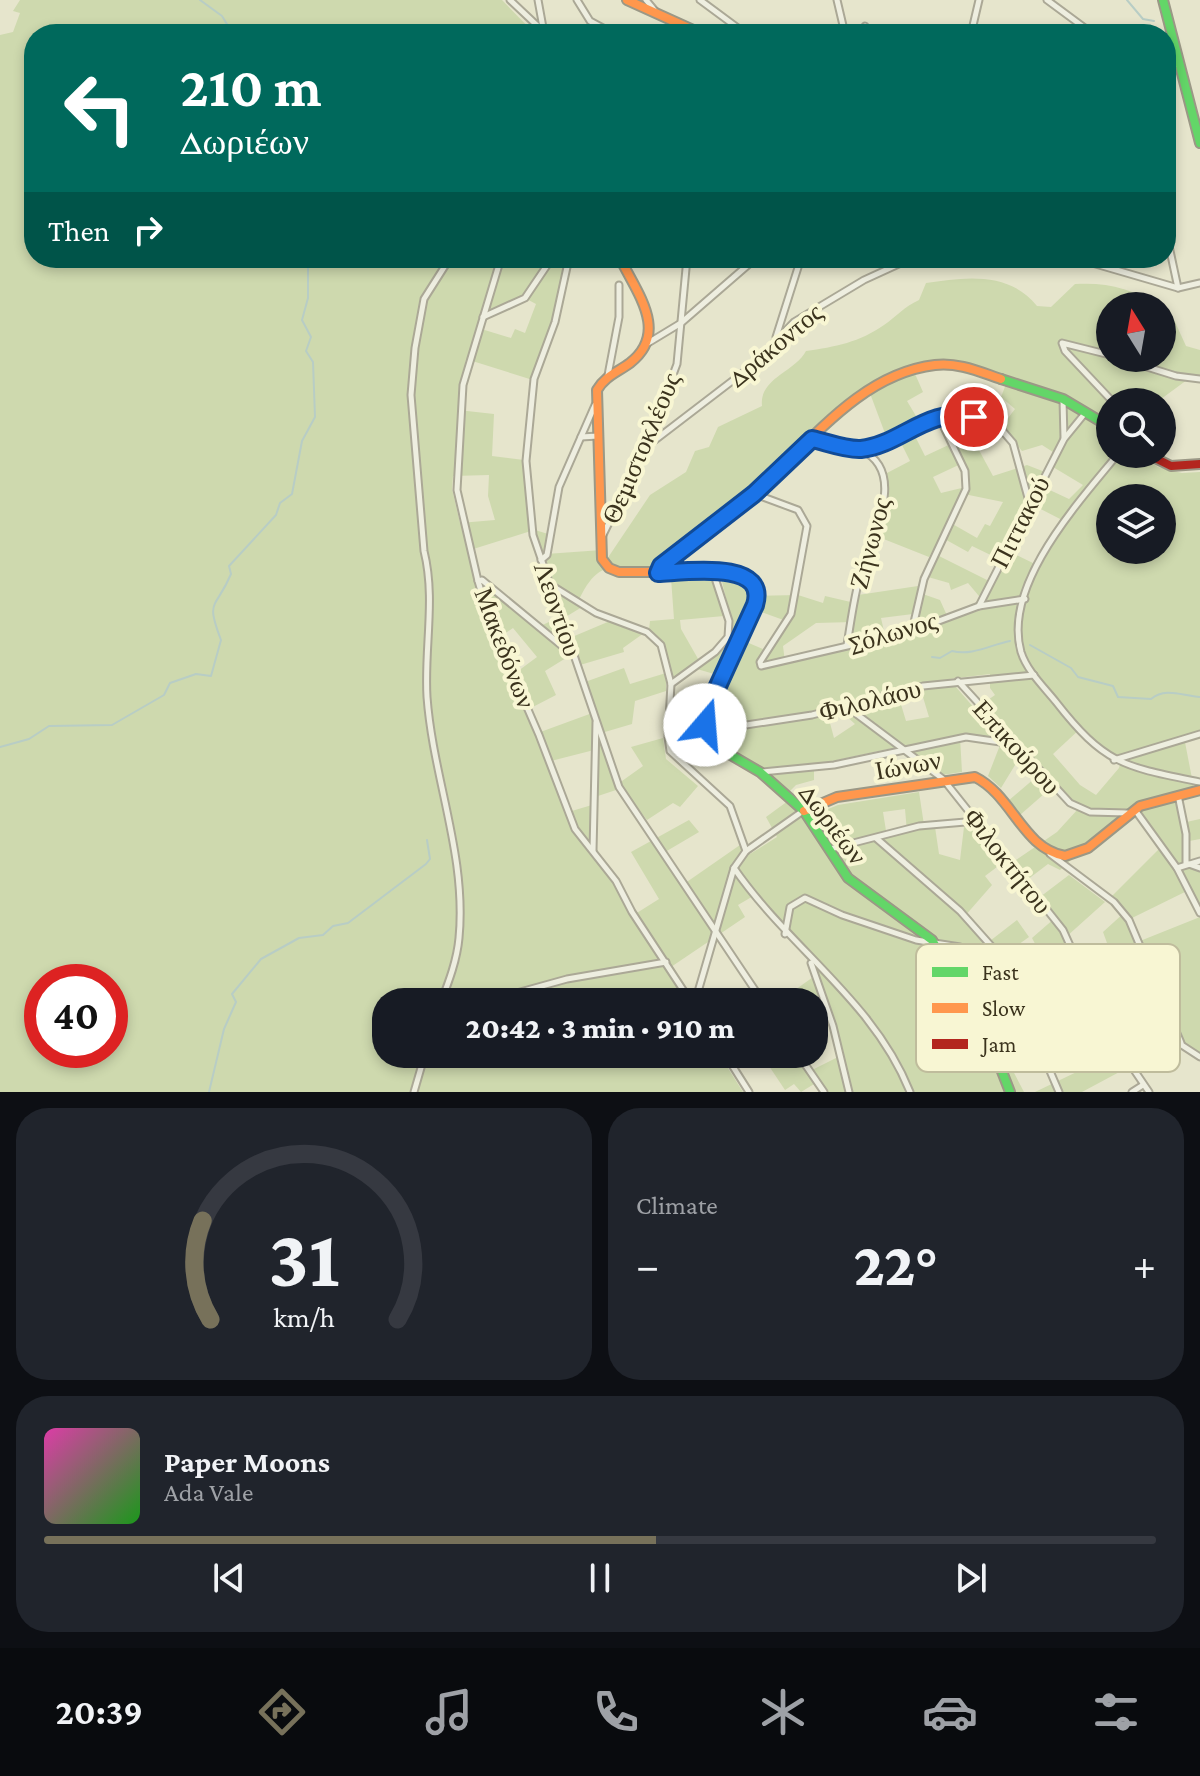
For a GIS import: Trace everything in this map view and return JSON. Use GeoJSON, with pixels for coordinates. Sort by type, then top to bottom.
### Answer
{"type":"FeatureCollection","features":[{"type":"Feature","properties":{"kind":"street"},"geometry":{"type":"LineString","coordinates":[[510,0],[535,24]]}},
{"type":"Feature","properties":{"kind":"street"},"geometry":{"type":"LineString","coordinates":[[538,0],[542,24]]}},
{"type":"Feature","properties":{"kind":"street"},"geometry":{"type":"LineString","coordinates":[[577,0],[590,21],[596,24]]}},
{"type":"Feature","properties":{"kind":"street"},"geometry":{"type":"LineString","coordinates":[[627,0],[678,24]]}},
{"type":"Feature","properties":{"kind":"street"},"geometry":{"type":"LineString","coordinates":[[646,0],[659,16]]}},
{"type":"Feature","properties":{"kind":"street"},"geometry":{"type":"LineString","coordinates":[[700,0],[732,24]]}},
{"type":"Feature","properties":{"kind":"street"},"geometry":{"type":"LineString","coordinates":[[837,0],[843,24]]}},
{"type":"Feature","properties":{"kind":"street"},"geometry":{"type":"LineString","coordinates":[[973,24],[979,0]]}},
{"type":"Feature","properties":{"kind":"street"},"geometry":{"type":"LineString","coordinates":[[1047,0],[1079,24]]}},
{"type":"Feature","properties":{"kind":"street"},"geometry":{"type":"LineString","coordinates":[[1163,0],[1170,24]]}},
{"type":"Feature","properties":{"kind":"street"},"geometry":{"type":"LineString","coordinates":[[1176,46],[1200,143]]}},
{"type":"Feature","properties":{"kind":"street"},"geometry":{"type":"LineString","coordinates":[[1176,65],[1181,63]]}},
{"type":"Feature","properties":{"kind":"street"},"geometry":{"type":"LineString","coordinates":[[444,268],[424,299],[411,395],[424,551],[429,572],[427,694],[432,744],[460,889],[457,952],[445,988]]}},
{"type":"Feature","properties":{"kind":"street","name":"Μακεδόνων"},"geometry":{"type":"LineString","coordinates":[[498,268],[464,375],[457,490],[478,581],[490,622],[571,819],[616,881],[684,988]]}},
{"type":"Feature","properties":{"kind":"street"},"geometry":{"type":"LineString","coordinates":[[482,318],[525,298],[545,268]]}},
{"type":"Feature","properties":{"kind":"street","name":"Λεοντίου"},"geometry":{"type":"LineString","coordinates":[[567,268],[555,322],[534,379],[528,447],[528,501],[541,561],[619,787],[753,988]]}},
{"type":"Feature","properties":{"kind":"street"},"geometry":{"type":"LineString","coordinates":[[626,268],[646,304],[647,344]]}},
{"type":"Feature","properties":{"kind":"street","name":"Θεμιστοκλέους"},"geometry":{"type":"LineString","coordinates":[[600,542],[646,447],[677,364],[686,268]]}},
{"type":"Feature","properties":{"kind":"street"},"geometry":{"type":"LineString","coordinates":[[706,731],[707,710],[757,598],[754,584],[747,576],[713,572],[612,570],[602,559],[597,390],[608,376],[638,357],[647,344],[681,323],[744,268]]}},
{"type":"Feature","properties":{"kind":"street"},"geometry":{"type":"LineString","coordinates":[[776,338],[798,268]]}},
{"type":"Feature","properties":{"kind":"street","name":"Δράκοντος"},"geometry":{"type":"LineString","coordinates":[[646,447],[753,365],[776,338],[834,297],[892,268]]}},
{"type":"Feature","properties":{"kind":"street"},"geometry":{"type":"LineString","coordinates":[[1111,268],[1178,288],[1200,283]]}},
{"type":"Feature","properties":{"kind":"street"},"geometry":{"type":"LineString","coordinates":[[1174,268],[1178,288]]}},
{"type":"Feature","properties":{"kind":"street"},"geometry":{"type":"LineString","coordinates":[[608,376],[618,325],[619,285]]}},
{"type":"Feature","properties":{"kind":"street"},"geometry":{"type":"LineString","coordinates":[[1096,352],[1062,343],[1065,351],[1100,388]]}},
{"type":"Feature","properties":{"kind":"street"},"geometry":{"type":"LineString","coordinates":[[658,573],[665,562],[754,494],[861,397],[930,365],[959,367],[1063,397],[1096,416]]}},
{"type":"Feature","properties":{"kind":"street"},"geometry":{"type":"LineString","coordinates":[[1163,372],[1200,379]]}},
{"type":"Feature","properties":{"kind":"street","name":"Πιττακού"},"geometry":{"type":"LineString","coordinates":[[1063,397],[1064,439]]}},
{"type":"Feature","properties":{"kind":"street"},"geometry":{"type":"LineString","coordinates":[[541,561],[547,555],[559,487],[596,404]]}},
{"type":"Feature","properties":{"kind":"street","name":"Πιττακού"},"geometry":{"type":"LineString","coordinates":[[979,606],[1064,439],[1088,410]]}},
{"type":"Feature","properties":{"kind":"street"},"geometry":{"type":"LineString","coordinates":[[812,439],[860,449],[939,417],[969,416],[1004,433],[1019,456],[1030,505]]}},
{"type":"Feature","properties":{"kind":"street"},"geometry":{"type":"LineString","coordinates":[[912,631],[924,579],[966,489],[963,465],[939,417]]}},
{"type":"Feature","properties":{"kind":"street"},"geometry":{"type":"LineString","coordinates":[[581,437],[598,436]]}},
{"type":"Feature","properties":{"kind":"street","name":"Ζήνωνος"},"geometry":{"type":"LineString","coordinates":[[847,646],[859,580],[885,494],[879,466],[860,449]]}},
{"type":"Feature","properties":{"kind":"street"},"geometry":{"type":"LineString","coordinates":[[1176,466],[1200,464]]}},
{"type":"Feature","properties":{"kind":"street"},"geometry":{"type":"LineString","coordinates":[[1107,468],[1055,532],[1037,565],[1025,599],[1019,643],[1034,675],[1083,735],[1113,760],[1130,768],[1200,782]]}},
{"type":"Feature","properties":{"kind":"street","name":"Σόλωνος"},"geometry":{"type":"LineString","coordinates":[[754,494],[798,510],[807,526],[791,614],[760,665],[912,631],[979,606],[1025,599]]}},
{"type":"Feature","properties":{"kind":"street"},"geometry":{"type":"LineString","coordinates":[[671,684],[715,652],[728,637],[730,624],[713,572]]}},
{"type":"Feature","properties":{"kind":"street"},"geometry":{"type":"LineString","coordinates":[[478,581],[482,580],[568,654],[574,655]]}},
{"type":"Feature","properties":{"kind":"street"},"geometry":{"type":"LineString","coordinates":[[550,585],[596,613],[647,632],[661,645],[671,684],[670,751],[730,806],[746,851]]}},
{"type":"Feature","properties":{"kind":"street","name":"Φιλολάου"},"geometry":{"type":"LineString","coordinates":[[706,731],[847,707],[897,691],[957,681],[1034,675]]}},
{"type":"Feature","properties":{"kind":"street","name":"Επικούρου"},"geometry":{"type":"LineString","coordinates":[[957,681],[1074,806],[1090,812],[1131,811]]}},
{"type":"Feature","properties":{"kind":"street","name":"Φιλοκτήτου"},"geometry":{"type":"LineString","coordinates":[[847,707],[943,779],[1071,944]]}},
{"type":"Feature","properties":{"kind":"street"},"geometry":{"type":"LineString","coordinates":[[593,852],[596,721]]}},
{"type":"Feature","properties":{"kind":"street","name":"Δωριέων"},"geometry":{"type":"LineString","coordinates":[[706,731],[717,747],[760,772],[804,811],[850,881],[934,943]]}},
{"type":"Feature","properties":{"kind":"street"},"geometry":{"type":"LineString","coordinates":[[1113,760],[1200,734]]}},
{"type":"Feature","properties":{"kind":"street"},"geometry":{"type":"LineString","coordinates":[[760,772],[834,765],[901,748],[971,737],[1014,744]]}},
{"type":"Feature","properties":{"kind":"street","name":"Ιώνων"},"geometry":{"type":"LineString","coordinates":[[697,988],[734,868],[746,851],[804,811],[837,797],[969,776],[984,780],[1050,853]]}},
{"type":"Feature","properties":{"kind":"street"},"geometry":{"type":"LineString","coordinates":[[1050,853],[1064,856],[1079,853],[1131,811],[1200,790]]}},
{"type":"Feature","properties":{"kind":"street"},"geometry":{"type":"LineString","coordinates":[[1178,795],[1187,839],[1186,863]]}},
{"type":"Feature","properties":{"kind":"street"},"geometry":{"type":"LineString","coordinates":[[1131,811],[1177,868],[1200,913]]}},
{"type":"Feature","properties":{"kind":"street"},"geometry":{"type":"LineString","coordinates":[[829,849],[919,826],[977,821]]}},
{"type":"Feature","properties":{"kind":"street"},"geometry":{"type":"LineString","coordinates":[[876,838],[960,911],[988,944]]}},
{"type":"Feature","properties":{"kind":"street","name":"Φιλοκτήτου"},"geometry":{"type":"LineString","coordinates":[[1050,853],[1110,898],[1129,920],[1139,944]]}},
{"type":"Feature","properties":{"kind":"street"},"geometry":{"type":"LineString","coordinates":[[1177,868],[1200,861]]}},
{"type":"Feature","properties":{"kind":"street"},"geometry":{"type":"LineString","coordinates":[[1186,863],[1200,868]]}},
{"type":"Feature","properties":{"kind":"street"},"geometry":{"type":"LineString","coordinates":[[734,868],[785,934],[873,1023],[895,1057],[910,1092]]}},
{"type":"Feature","properties":{"kind":"street"},"geometry":{"type":"LineString","coordinates":[[785,934],[790,907],[805,898],[842,915],[938,944]]}},
{"type":"Feature","properties":{"kind":"street"},"geometry":{"type":"LineString","coordinates":[[809,959],[833,1026],[849,1092]]}},
{"type":"Feature","properties":{"kind":"street"},"geometry":{"type":"LineString","coordinates":[[535,988],[567,979],[666,962]]}},
{"type":"Feature","properties":{"kind":"street"},"geometry":{"type":"LineString","coordinates":[[1181,1043],[1200,1057]]}},
{"type":"Feature","properties":{"kind":"street"},"geometry":{"type":"LineString","coordinates":[[414,1092],[421,1068]]}},
{"type":"Feature","properties":{"kind":"street"},"geometry":{"type":"LineString","coordinates":[[734,1068],[747,1092]]}},
{"type":"Feature","properties":{"kind":"street"},"geometry":{"type":"LineString","coordinates":[[808,1068],[824,1092]]}},
{"type":"Feature","properties":{"kind":"street","name":"Δωριέων"},"geometry":{"type":"LineString","coordinates":[[1002,1072],[1010,1092]]}},
{"type":"Feature","properties":{"kind":"street"},"geometry":{"type":"LineString","coordinates":[[1051,1072],[1059,1092]]}},
{"type":"Feature","properties":{"kind":"street","name":"Φιλοκτήτου"},"geometry":{"type":"LineString","coordinates":[[1134,1072],[1149,1092]]}},
{"type":"Feature","properties":{"kind":"street"},"geometry":{"type":"LineString","coordinates":[[1132,1092],[1143,1085]]}},
{"type":"Feature","properties":{"kind":"green space"},"geometry":{"type":"Polygon","coordinates":[[[20,0],[502,0],[525,24],[24,24],[24,268],[565,268],[557,299],[564,301],[536,381],[466,359],[458,410],[494,414],[492,456],[524,460],[523,472],[530,473],[535,530],[548,534],[546,554],[602,550],[605,562],[650,495],[686,472],[695,451],[709,447],[718,427],[762,406],[766,389],[806,351],[847,343],[875,331],[919,300],[926,283],[986,279],[1013,287],[1037,306],[1051,307],[1075,284],[1098,284],[1132,292],[1096,292],[1096,372],[1176,372],[1176,324],[1186,346],[1200,350],[1200,377],[1191,377],[1176,388],[1096,388],[1096,468],[1162,468],[1182,473],[1200,472],[1200,731],[1184,737],[1194,789],[1177,794],[1182,823],[1200,819],[1200,839],[1184,842],[1184,868],[1200,865],[1200,909],[1191,889],[1130,919],[1140,941],[1200,917],[1200,1056],[1180,1042],[1180,944],[1107,944],[1103,932],[1125,912],[1111,897],[1163,845],[1134,807],[1060,870],[1048,864],[1027,880],[1013,862],[1057,832],[1078,809],[1052,787],[1020,815],[1008,801],[1042,772],[1023,752],[1001,788],[988,776],[1002,740],[972,734],[960,737],[962,772],[942,775],[902,746],[814,765],[814,780],[796,785],[787,794],[712,738],[708,724],[728,678],[690,667],[671,679],[660,641],[649,630],[650,621],[674,619],[671,578],[712,578],[724,616],[680,620],[681,629],[701,664],[722,649],[733,629],[721,577],[742,580],[755,596],[798,595],[823,603],[825,596],[855,603],[858,595],[918,586],[917,592],[940,600],[949,620],[985,609],[984,602],[968,583],[951,590],[949,583],[928,577],[937,555],[991,582],[1001,560],[972,546],[968,552],[941,537],[929,557],[876,536],[889,494],[887,473],[910,461],[896,433],[886,436],[868,388],[847,400],[748,494],[651,569],[614,567],[598,573],[577,604],[582,607],[559,621],[565,640],[610,621],[644,633],[623,648],[624,652],[580,665],[574,653],[545,671],[556,695],[525,711],[535,734],[595,712],[585,682],[624,668],[630,684],[666,673],[666,691],[635,701],[632,724],[598,734],[615,786],[643,766],[631,747],[663,738],[666,759],[698,786],[680,807],[673,803],[647,820],[622,788],[595,797],[594,750],[547,762],[565,813],[592,805],[590,852],[613,880],[632,916],[659,899],[631,852],[689,820],[699,832],[660,855],[681,886],[740,845],[750,854],[777,837],[766,817],[792,798],[811,816],[838,805],[919,792],[924,825],[935,827],[939,854],[960,860],[964,827],[977,825],[1005,861],[985,876],[992,885],[964,917],[986,944],[916,944],[916,1072],[1014,1072],[1024,1092],[827,1092],[819,1081],[801,1092],[794,1084],[785,1090],[770,1068],[805,1068],[808,1072],[828,1068],[828,1062],[844,1054],[828,1005],[828,988],[798,988],[816,975],[815,961],[755,895],[738,905],[745,917],[668,969],[649,942],[677,988],[372,988],[372,1068],[728,1068],[743,1092],[0,1092],[0,35],[13,32],[20,13],[13,11],[20,0]],[[521,296],[482,315],[478,328],[511,338],[515,329],[525,333],[536,304],[521,296]],[[943,360],[912,367],[923,392],[907,401],[919,421],[910,426],[925,456],[955,442],[944,418],[964,417],[977,422],[973,439],[993,476],[1027,465],[1045,472],[1039,485],[1069,499],[1083,485],[1048,464],[1053,452],[1042,445],[1022,451],[1002,426],[1015,409],[1001,397],[1008,379],[943,360]],[[965,462],[933,477],[941,493],[970,486],[965,462]],[[489,475],[453,476],[452,489],[460,523],[495,520],[488,496],[489,475]],[[964,494],[949,522],[977,538],[985,524],[990,526],[1003,502],[964,494]],[[1029,503],[1004,549],[1039,566],[1064,521],[1029,503]],[[534,530],[467,551],[473,573],[536,628],[562,616],[534,530]],[[750,608],[737,638],[770,652],[789,622],[750,608]],[[913,614],[881,618],[886,640],[920,633],[913,614]],[[853,622],[816,623],[783,646],[785,662],[850,647],[853,622]],[[513,628],[494,641],[510,677],[537,657],[513,628]],[[990,674],[949,679],[975,709],[995,695],[990,688],[990,674]],[[919,684],[896,688],[906,721],[929,717],[919,684]],[[835,706],[826,708],[834,738],[855,724],[835,706]],[[1081,728],[1053,754],[1080,785],[1096,795],[1119,768],[1123,755],[1108,754],[1081,728]],[[905,809],[883,812],[887,837],[907,832],[905,809]]]}},
{"type":"Feature","properties":{"kind":"green space"},"geometry":{"type":"Polygon","coordinates":[[[1069,875],[1105,902],[1066,937],[1069,944],[1035,944],[1032,938],[1055,918],[1040,897],[1069,875]]]}},
{"type":"Feature","properties":{"kind":"green space"},"geometry":{"type":"Polygon","coordinates":[[[1017,920],[1029,937],[1019,944],[986,944],[1017,920]]]}},
{"type":"Feature","properties":{"kind":"green space"},"geometry":{"type":"Polygon","coordinates":[[[1077,1072],[1119,1072],[1082,1092],[1035,1092],[1077,1072]]]}},
{"type":"Feature","properties":{"kind":"waterway"},"geometry":{"type":"LineString","coordinates":[[200,0],[222,16],[227,24]]}},
{"type":"Feature","properties":{"kind":"waterway"},"geometry":{"type":"LineString","coordinates":[[1127,0],[1143,19],[1154,21]]}},
{"type":"Feature","properties":{"kind":"waterway"},"geometry":{"type":"LineString","coordinates":[[0,747],[29,739],[49,726],[112,725],[164,695],[170,683],[196,674],[211,676],[221,640],[213,610],[231,574],[229,566],[276,515],[280,503],[292,494],[302,441],[315,417],[313,362],[306,351],[311,337],[302,320],[308,298],[308,268]]}},
{"type":"Feature","properties":{"kind":"waterway"},"geometry":{"type":"LineString","coordinates":[[932,657],[940,658],[952,651],[974,651],[1010,641]]}},
{"type":"Feature","properties":{"kind":"waterway"},"geometry":{"type":"LineString","coordinates":[[1030,645],[1071,668],[1078,677],[1113,686],[1118,697],[1151,699],[1162,693],[1200,697]]}},
{"type":"Feature","properties":{"kind":"waterway"},"geometry":{"type":"LineString","coordinates":[[209,1092],[224,1029],[236,1002],[232,994],[261,959],[299,938],[323,935],[333,926],[348,923],[426,864],[430,859],[427,840]]}},
{"type":"Feature","properties":{"kind":"traffic: fast"},"geometry":{"type":"LineString","coordinates":[[1163,0],[1169,24]]}},
{"type":"Feature","properties":{"kind":"traffic: fast"},"geometry":{"type":"LineString","coordinates":[[1176,50],[1200,143]]}},
{"type":"Feature","properties":{"kind":"traffic: fast"},"geometry":{"type":"LineString","coordinates":[[1001,379],[1063,399],[1096,419]]}},
{"type":"Feature","properties":{"kind":"traffic: fast"},"geometry":{"type":"LineString","coordinates":[[746,579],[752,581],[756,601],[707,710],[708,735],[717,747],[760,772],[804,811],[848,878],[934,944]]}},
{"type":"Feature","properties":{"kind":"traffic: fast"},"geometry":{"type":"LineString","coordinates":[[1002,1072],[1010,1092]]}},
{"type":"Feature","properties":{"kind":"traffic: slow"},"geometry":{"type":"LineString","coordinates":[[627,0],[680,24]]}},
{"type":"Feature","properties":{"kind":"traffic: slow"},"geometry":{"type":"LineString","coordinates":[[625,268],[646,312],[648,338],[642,351],[597,390],[602,559],[609,568],[619,572],[729,572],[746,579]]}},
{"type":"Feature","properties":{"kind":"traffic: slow"},"geometry":{"type":"LineString","coordinates":[[658,573],[665,562],[753,495],[835,415],[882,382],[907,371],[944,364],[969,368],[1001,379]]}},
{"type":"Feature","properties":{"kind":"traffic: slow"},"geometry":{"type":"LineString","coordinates":[[804,811],[837,797],[975,777],[999,796],[1038,843],[1065,856],[1088,848],[1140,806],[1200,790]]}},
{"type":"Feature","properties":{"kind":"traffic: jam"},"geometry":{"type":"LineString","coordinates":[[1176,466],[1200,464]]}},
{"type":"Feature","properties":{"kind":"route"},"geometry":{"type":"LineString","coordinates":[[705,725],[707,710],[755,605],[757,591],[752,581],[740,574],[658,573],[661,566],[754,494],[812,439],[860,449],[939,417],[955,414],[974,417]]}}]}
